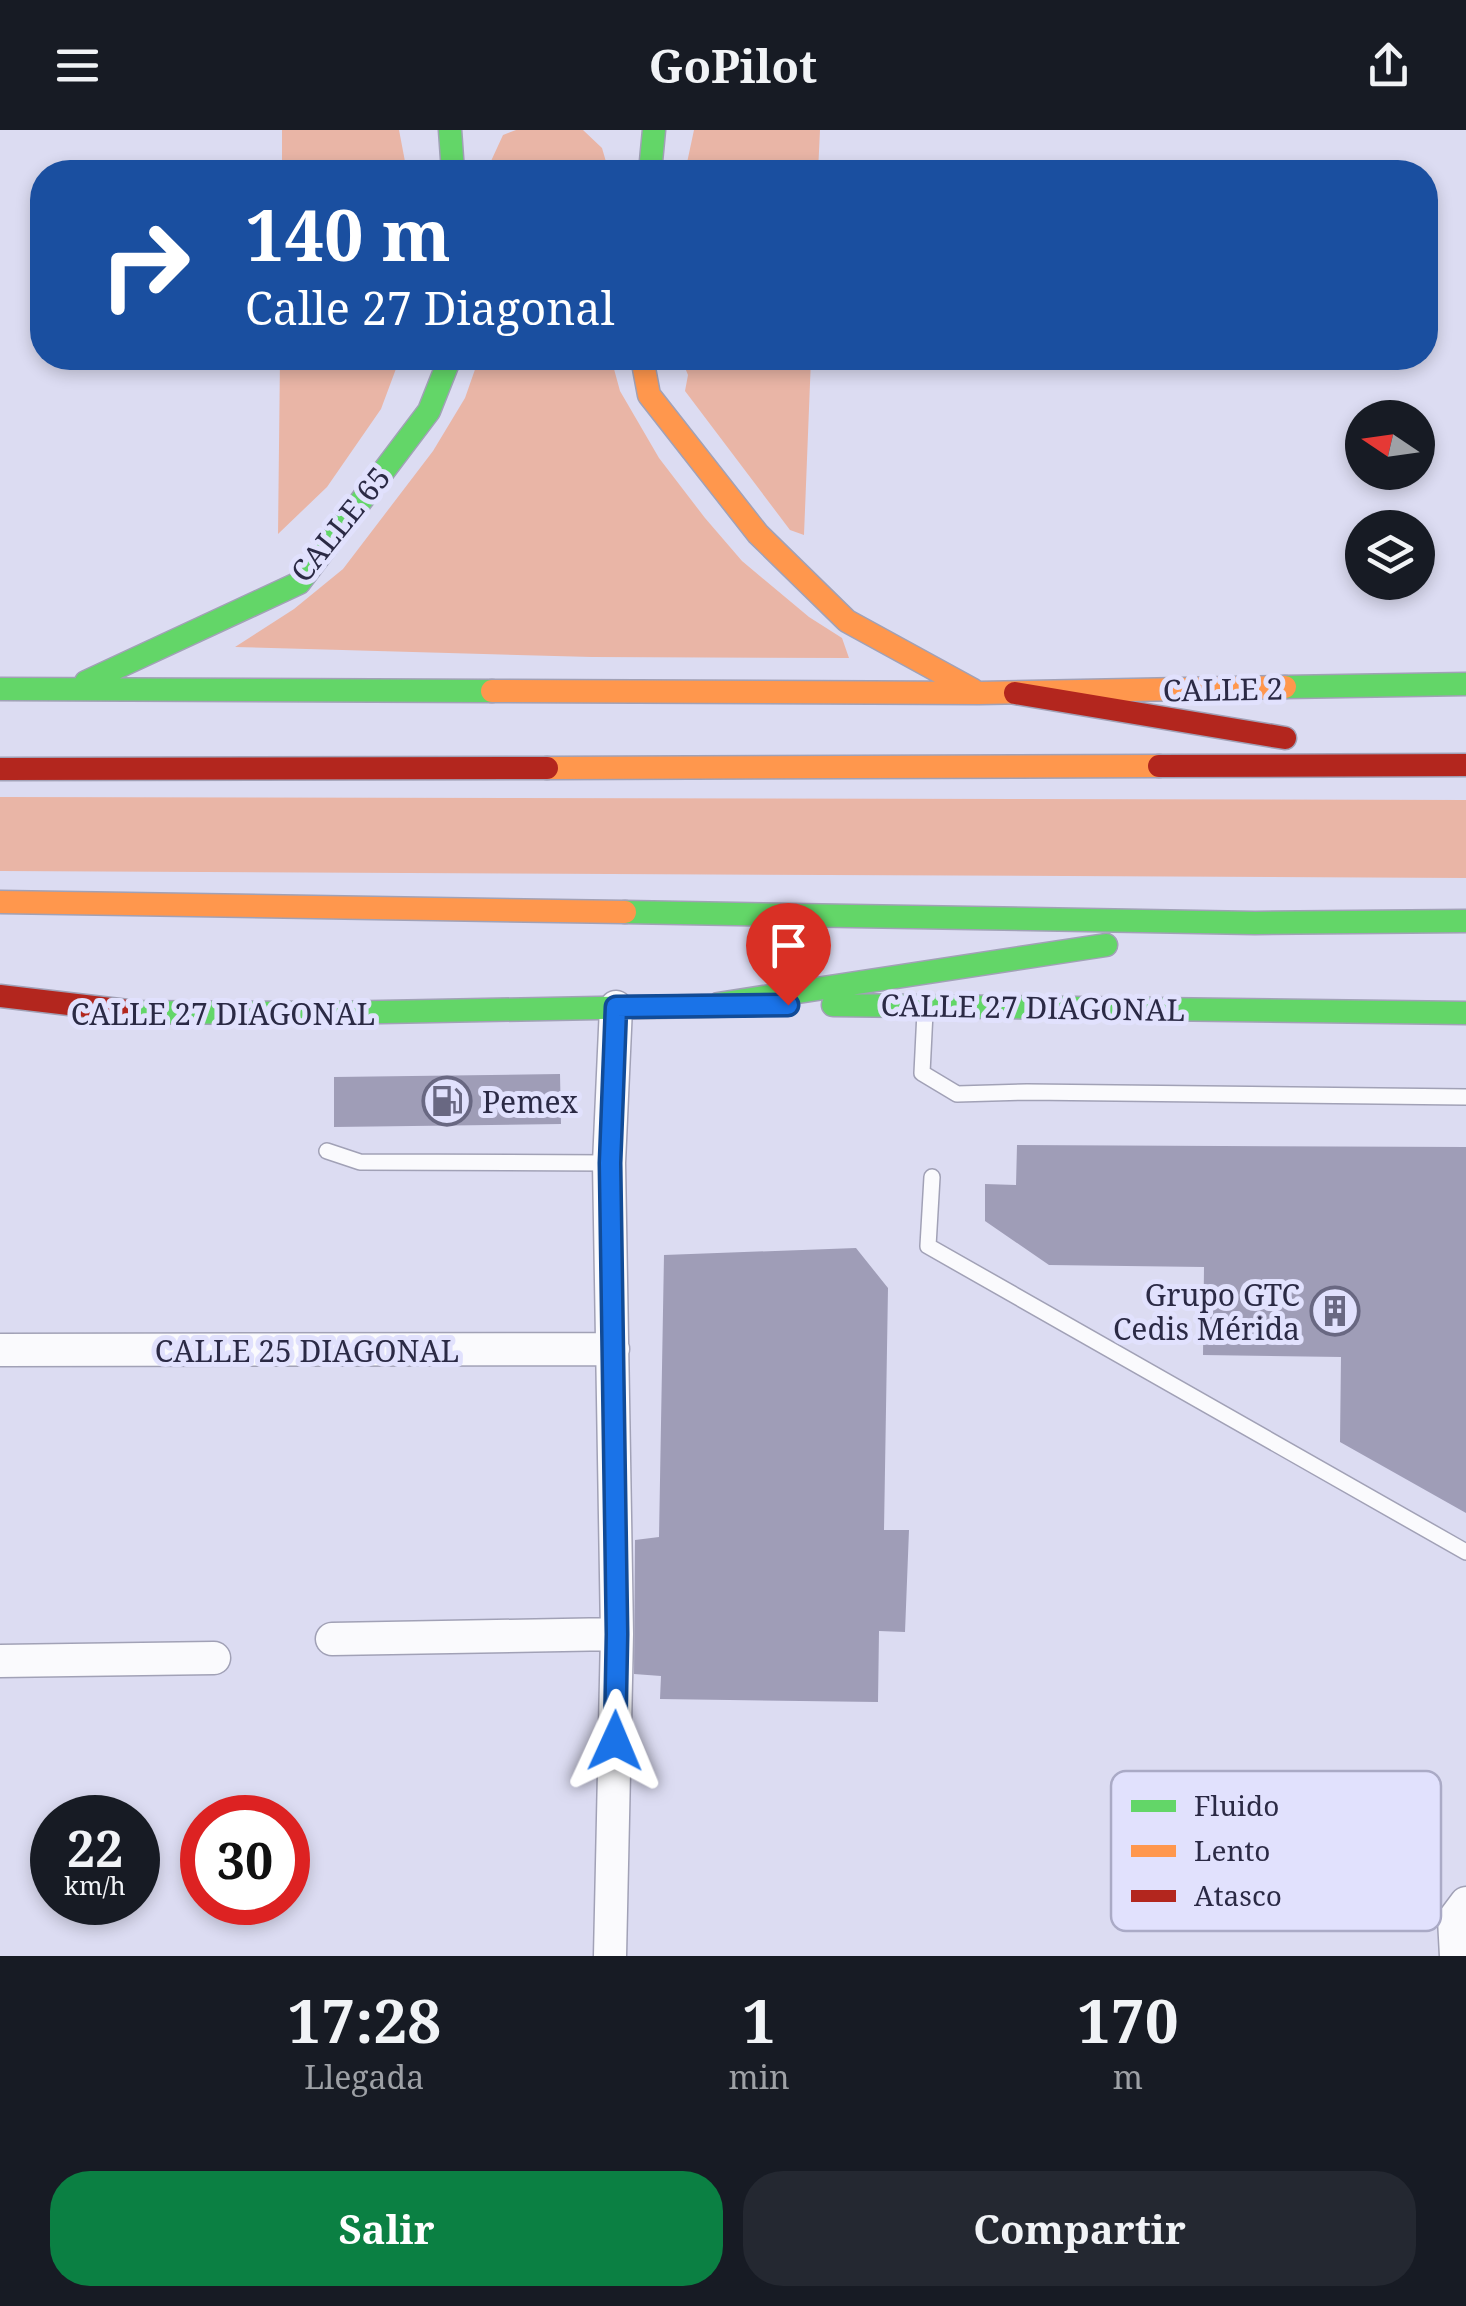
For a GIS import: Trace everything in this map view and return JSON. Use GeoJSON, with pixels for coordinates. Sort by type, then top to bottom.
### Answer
{"type":"FeatureCollection","features":[{"type":"Feature","properties":{"kind":"main road"},"geometry":{"type":"LineString","coordinates":[[450,130],[452,160]]}},
{"type":"Feature","properties":{"kind":"main road"},"geometry":{"type":"LineString","coordinates":[[651,160],[654,130]]}},
{"type":"Feature","properties":{"kind":"main road","name":"CALLE 65"},"geometry":{"type":"LineString","coordinates":[[72,688],[300,583],[429,411],[445,370]]}},
{"type":"Feature","properties":{"kind":"main road"},"geometry":{"type":"LineString","coordinates":[[644,370],[649,394],[758,534],[847,621],[979,694]]}},
{"type":"Feature","properties":{"kind":"main road","name":"CALLE 2"},"geometry":{"type":"LineString","coordinates":[[0,689],[979,694],[1466,684]]}},
{"type":"Feature","properties":{"kind":"main road"},"geometry":{"type":"LineString","coordinates":[[1015,692],[1090,708],[1463,765]]}},
{"type":"Feature","properties":{"kind":"main road"},"geometry":{"type":"LineString","coordinates":[[0,768],[1463,765]]}},
{"type":"Feature","properties":{"kind":"main road"},"geometry":{"type":"LineString","coordinates":[[0,902],[1254,923],[1466,921]]}},
{"type":"Feature","properties":{"kind":"main road"},"geometry":{"type":"LineString","coordinates":[[718,1004],[1254,923]]}},
{"type":"Feature","properties":{"kind":"main road"},"geometry":{"type":"LineString","coordinates":[[0,996],[128,1011]]}},
{"type":"Feature","properties":{"kind":"main road","name":"CALLE 27 DIAGONAL"},"geometry":{"type":"LineString","coordinates":[[0,1014],[330,1014],[718,1004],[1466,1013]]}},
{"type":"Feature","properties":{"kind":"street"},"geometry":{"type":"LineString","coordinates":[[610,1956],[617,1634],[610,1163],[616,1007]]}},
{"type":"Feature","properties":{"kind":"street","name":"CALLE 25 DIAGONAL"},"geometry":{"type":"LineString","coordinates":[[0,1350],[613,1349]]}},
{"type":"Feature","properties":{"kind":"street"},"geometry":{"type":"LineString","coordinates":[[332,1639],[617,1634]]}},
{"type":"Feature","properties":{"kind":"street"},"geometry":{"type":"LineString","coordinates":[[0,1661],[214,1658]]}},
{"type":"Feature","properties":{"kind":"street"},"geometry":{"type":"LineString","coordinates":[[1456,1956],[1454,1919],[1466,1902]]}},
{"type":"Feature","properties":{"kind":"lane"},"geometry":{"type":"LineString","coordinates":[[926,1006],[922,1073],[957,1094],[1466,1098]]}},
{"type":"Feature","properties":{"kind":"lane"},"geometry":{"type":"LineString","coordinates":[[327,1151],[360,1162],[610,1163]]}},
{"type":"Feature","properties":{"kind":"lane"},"geometry":{"type":"LineString","coordinates":[[932,1177],[928,1246],[1466,1552]]}},
{"type":"Feature","properties":{"kind":"shaded area"},"geometry":{"type":"Polygon","coordinates":[[[282,130],[399,130],[405,160],[282,160],[282,130]]]}},
{"type":"Feature","properties":{"kind":"shaded area"},"geometry":{"type":"Polygon","coordinates":[[[516,130],[583,130],[602,148],[606,160],[492,160],[503,135],[516,130]]]}},
{"type":"Feature","properties":{"kind":"shaded area"},"geometry":{"type":"Polygon","coordinates":[[[694,130],[820,130],[819,160],[688,160],[694,130]]]}},
{"type":"Feature","properties":{"kind":"shaded area"},"geometry":{"type":"Polygon","coordinates":[[[280,370],[396,370],[381,409],[327,487],[278,534],[280,370]]]}},
{"type":"Feature","properties":{"kind":"shaded area"},"geometry":{"type":"Polygon","coordinates":[[[475,370],[614,370],[620,391],[659,458],[705,518],[742,561],[809,617],[842,638],[849,658],[592,657],[235,647],[294,609],[343,569],[433,451],[465,398],[475,370]]]}},
{"type":"Feature","properties":{"kind":"shaded area"},"geometry":{"type":"Polygon","coordinates":[[[686,370],[811,370],[804,535],[790,530],[685,391],[686,370]]]}},
{"type":"Feature","properties":{"kind":"shaded area"},"geometry":{"type":"Polygon","coordinates":[[[0,797],[1466,800],[1466,878],[0,871],[0,797]]]}},
{"type":"Feature","properties":{"kind":"building","name":"Pemex"},"geometry":{"type":"Polygon","coordinates":[[[560,1074],[561,1124],[334,1127],[334,1077],[560,1074]]]}},
{"type":"Feature","properties":{"kind":"building","name":"Grupo GTC Cedis Mérida"},"geometry":{"type":"Polygon","coordinates":[[[1017,1145],[1466,1147],[1466,1513],[1340,1442],[1341,1357],[1203,1355],[1204,1267],[1049,1265],[985,1221],[985,1184],[1016,1185],[1017,1145]]]}},
{"type":"Feature","properties":{"kind":"building"},"geometry":{"type":"Polygon","coordinates":[[[856,1248],[888,1288],[884,1530],[909,1530],[905,1632],[879,1631],[878,1702],[660,1699],[661,1676],[634,1674],[635,1540],[659,1537],[664,1255],[856,1248]]]}},
{"type":"Feature","properties":{"kind":"traffic: fast"},"geometry":{"type":"LineString","coordinates":[[450,130],[452,160]]}},
{"type":"Feature","properties":{"kind":"traffic: fast"},"geometry":{"type":"LineString","coordinates":[[651,160],[654,130]]}},
{"type":"Feature","properties":{"kind":"traffic: fast"},"geometry":{"type":"LineString","coordinates":[[86,682],[299,583],[429,411],[445,370]]}},
{"type":"Feature","properties":{"kind":"traffic: fast"},"geometry":{"type":"LineString","coordinates":[[1285,687],[1466,684]]}},
{"type":"Feature","properties":{"kind":"traffic: fast"},"geometry":{"type":"LineString","coordinates":[[0,689],[492,691]]}},
{"type":"Feature","properties":{"kind":"traffic: fast"},"geometry":{"type":"LineString","coordinates":[[625,912],[1255,923],[1466,921]]}},
{"type":"Feature","properties":{"kind":"traffic: fast"},"geometry":{"type":"LineString","coordinates":[[718,1004],[1106,945]]}},
{"type":"Feature","properties":{"kind":"traffic: fast"},"geometry":{"type":"LineString","coordinates":[[93,1012],[331,1013],[754,1005]]}},
{"type":"Feature","properties":{"kind":"traffic: fast"},"geometry":{"type":"LineString","coordinates":[[833,1005],[1466,1013]]}},
{"type":"Feature","properties":{"kind":"traffic: slow"},"geometry":{"type":"LineString","coordinates":[[644,370],[649,395],[758,534],[847,621],[973,690]]}},
{"type":"Feature","properties":{"kind":"traffic: slow"},"geometry":{"type":"LineString","coordinates":[[492,691],[979,693],[1285,687]]}},
{"type":"Feature","properties":{"kind":"traffic: slow"},"geometry":{"type":"LineString","coordinates":[[547,768],[1159,766]]}},
{"type":"Feature","properties":{"kind":"traffic: slow"},"geometry":{"type":"LineString","coordinates":[[0,902],[625,912]]}},
{"type":"Feature","properties":{"kind":"traffic: jam"},"geometry":{"type":"LineString","coordinates":[[1015,693],[1285,738]]}},
{"type":"Feature","properties":{"kind":"traffic: jam"},"geometry":{"type":"LineString","coordinates":[[1159,766],[1466,765]]}},
{"type":"Feature","properties":{"kind":"traffic: jam"},"geometry":{"type":"LineString","coordinates":[[0,769],[547,768]]}},
{"type":"Feature","properties":{"kind":"traffic: jam"},"geometry":{"type":"LineString","coordinates":[[0,996],[128,1011]]}},
{"type":"Feature","properties":{"kind":"place","name":"Pemex"},"geometry":{"type":"Point","coordinates":[447,1101]}},
{"type":"Feature","properties":{"kind":"place","name":"Grupo GTC Cedis Mérida"},"geometry":{"type":"Point","coordinates":[1335,1311]}},
{"type":"Feature","properties":{"kind":"route"},"geometry":{"type":"LineString","coordinates":[[615,1741],[610,1163],[616,1007],[788,1005]]}}]}
